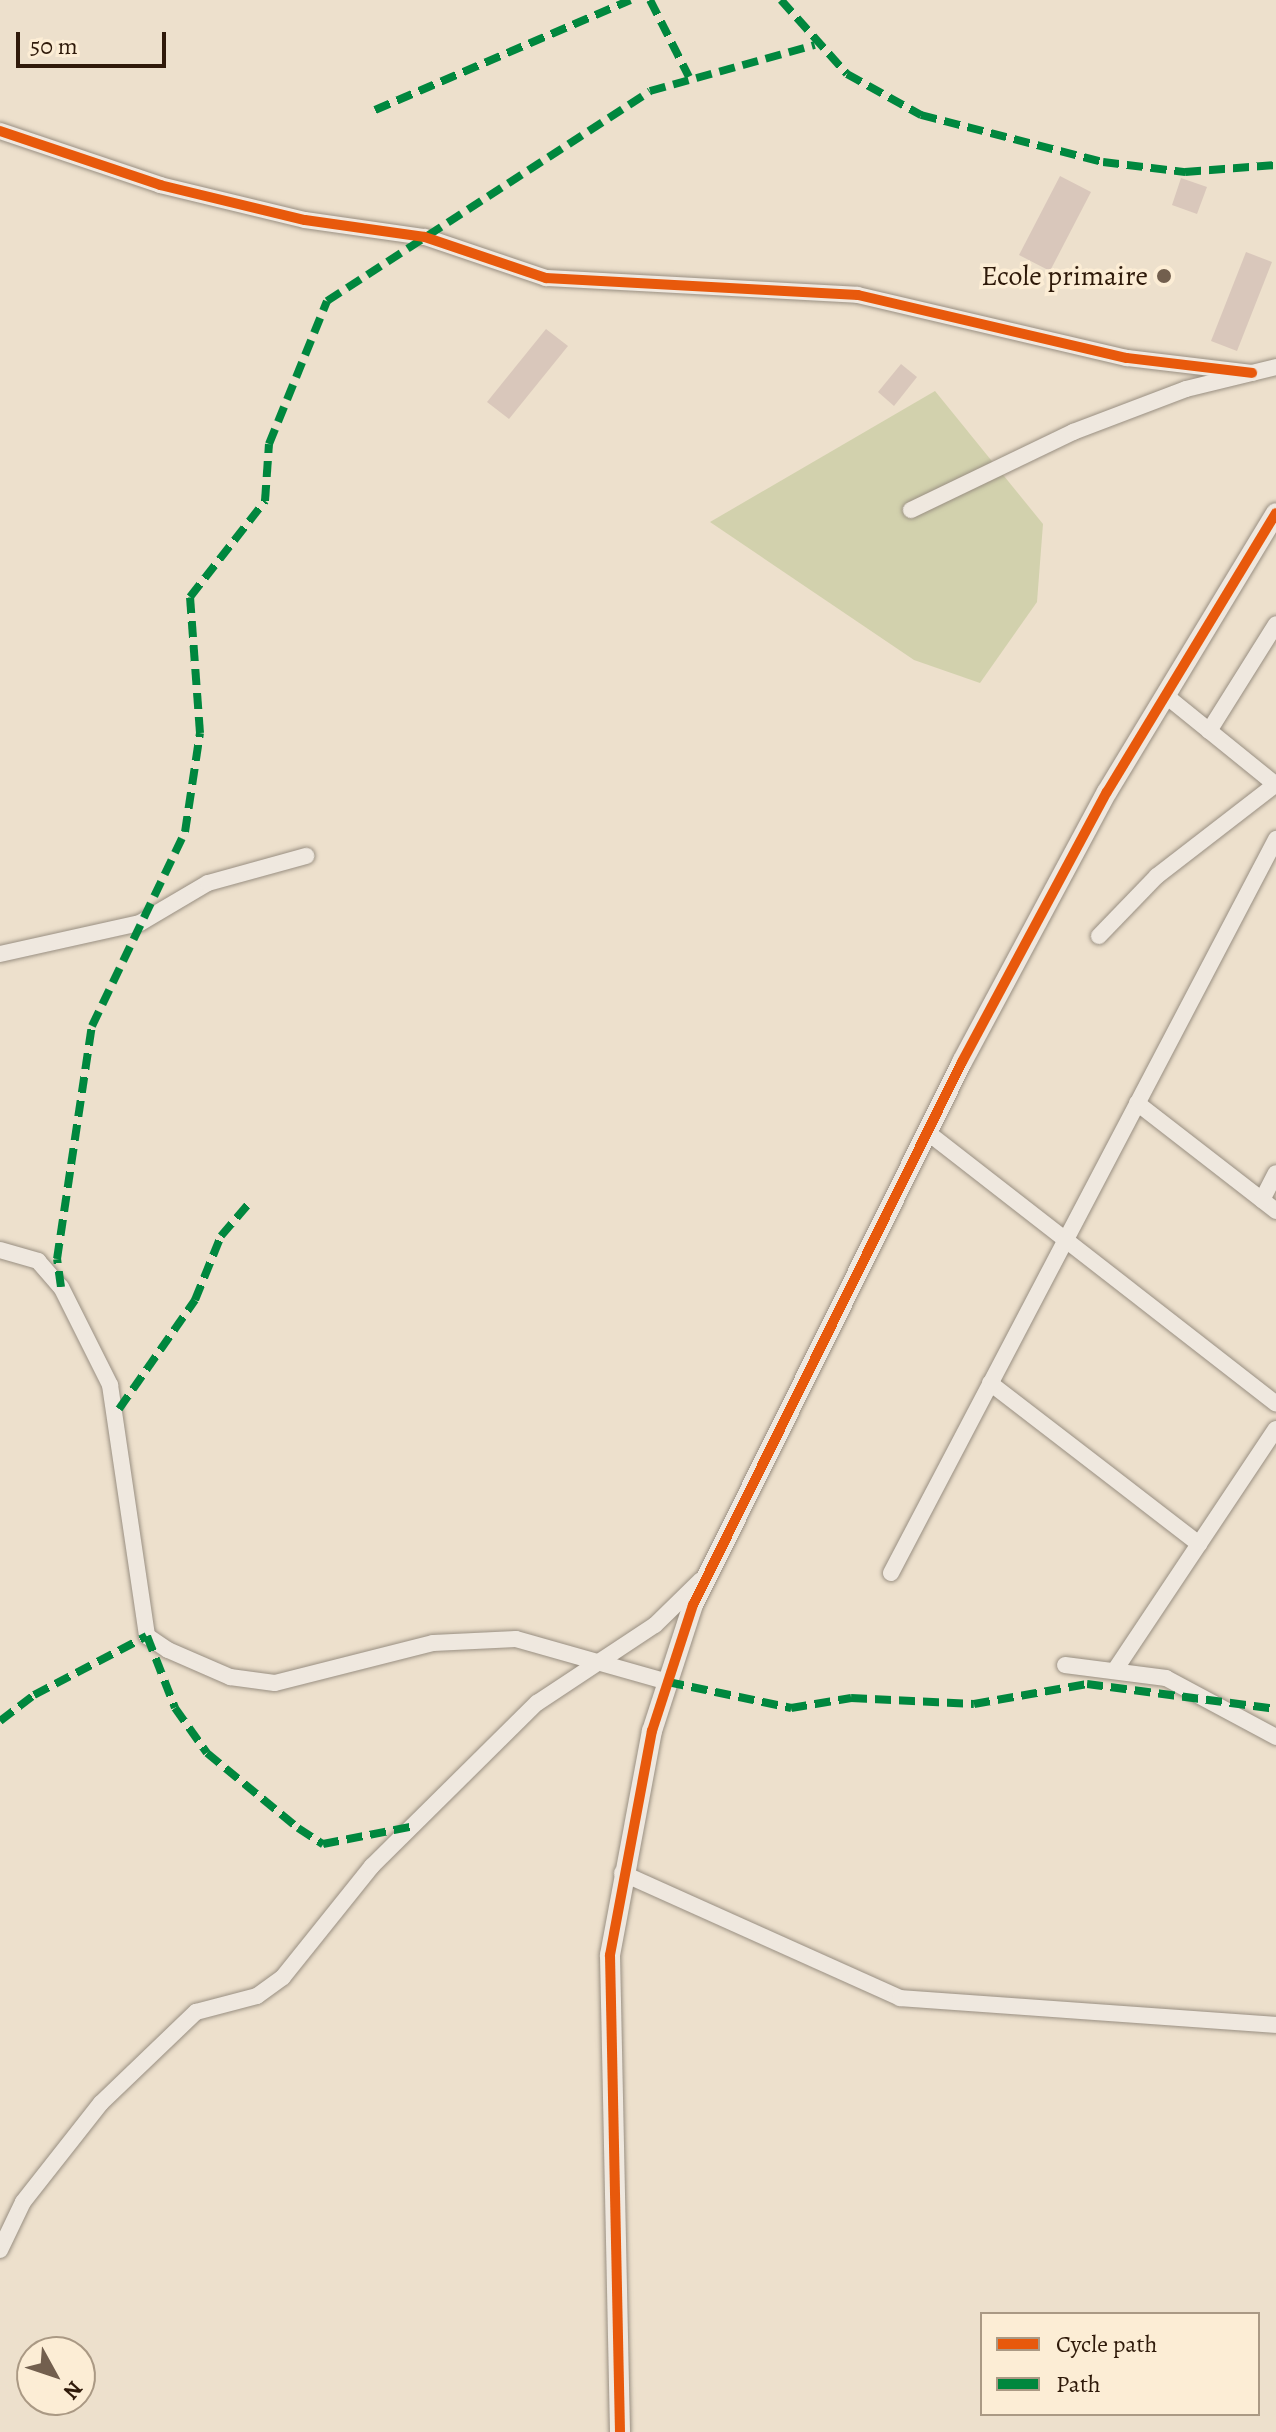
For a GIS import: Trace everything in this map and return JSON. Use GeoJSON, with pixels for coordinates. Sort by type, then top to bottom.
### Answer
{"type":"FeatureCollection","features":[{"type":"Feature","properties":{"kind":"street"},"geometry":{"type":"LineString","coordinates":[[0,131],[160,185],[305,220],[425,237],[546,278],[670,279],[779,295],[858,295],[1127,358],[1252,373]]}},
{"type":"Feature","properties":{"kind":"street"},"geometry":{"type":"LineString","coordinates":[[911,510],[1073,432],[1276,367]]}},
{"type":"Feature","properties":{"kind":"street"},"geometry":{"type":"LineString","coordinates":[[620,2432],[609,1977],[622,1873],[668,1682],[705,1576],[927,1132],[1165,695],[1276,513]]}},
{"type":"Feature","properties":{"kind":"street"},"geometry":{"type":"LineString","coordinates":[[1209,731],[1276,624]]}},
{"type":"Feature","properties":{"kind":"street"},"geometry":{"type":"LineString","coordinates":[[1099,936],[1157,876],[1276,785],[1165,695]]}},
{"type":"Feature","properties":{"kind":"street"},"geometry":{"type":"LineString","coordinates":[[891,1573],[1276,839]]}},
{"type":"Feature","properties":{"kind":"street"},"geometry":{"type":"LineString","coordinates":[[0,954],[140,923],[208,883],[306,856]]}},
{"type":"Feature","properties":{"kind":"street"},"geometry":{"type":"LineString","coordinates":[[1137,1103],[1276,1211]]}},
{"type":"Feature","properties":{"kind":"street"},"geometry":{"type":"LineString","coordinates":[[927,1132],[1276,1404]]}},
{"type":"Feature","properties":{"kind":"street"},"geometry":{"type":"LineString","coordinates":[[1262,1200],[1276,1173]]}},
{"type":"Feature","properties":{"kind":"street"},"geometry":{"type":"LineString","coordinates":[[0,1250],[38,1261],[61,1287],[110,1385],[147,1636],[230,1677],[275,1683],[433,1643],[516,1639],[592,1666],[668,1682]]}},
{"type":"Feature","properties":{"kind":"street"},"geometry":{"type":"LineString","coordinates":[[990,1383],[1199,1544]]}},
{"type":"Feature","properties":{"kind":"street"},"geometry":{"type":"LineString","coordinates":[[1117,1667],[1276,1429]]}},
{"type":"Feature","properties":{"kind":"street"},"geometry":{"type":"LineString","coordinates":[[0,2250],[23,2202],[101,2103],[196,2012],[257,1996],[283,1977],[372,1866],[537,1703],[655,1625],[705,1576]]}},
{"type":"Feature","properties":{"kind":"street"},"geometry":{"type":"LineString","coordinates":[[1065,1665],[1117,1667],[1166,1678],[1275,1733]]}},
{"type":"Feature","properties":{"kind":"street"},"geometry":{"type":"LineString","coordinates":[[622,1873],[900,1998],[1276,2025]]}},
{"type":"Feature","properties":{"kind":"green space"},"geometry":{"type":"Polygon","coordinates":[[[935,391],[1043,524],[1037,602],[980,683],[914,660],[710,522],[935,391]]]}},
{"type":"Feature","properties":{"kind":"building"},"geometry":{"type":"Polygon","coordinates":[[[1060,176],[1091,192],[1050,271],[1019,255],[1060,176]]]}},
{"type":"Feature","properties":{"kind":"building"},"geometry":{"type":"Polygon","coordinates":[[[1181,178],[1207,187],[1197,214],[1172,205],[1181,178]]]}},
{"type":"Feature","properties":{"kind":"building"},"geometry":{"type":"Polygon","coordinates":[[[1246,252],[1272,262],[1237,351],[1211,341],[1246,252]]]}},
{"type":"Feature","properties":{"kind":"building"},"geometry":{"type":"Polygon","coordinates":[[[546,329],[568,346],[509,419],[487,402],[546,329]]]}},
{"type":"Feature","properties":{"kind":"building"},"geometry":{"type":"Polygon","coordinates":[[[901,364],[917,377],[894,406],[878,392],[901,364]]]}},
{"type":"Feature","properties":{"kind":"marked path"},"geometry":{"type":"LineString","coordinates":[[375,110],[630,0]]}},
{"type":"Feature","properties":{"kind":"marked path"},"geometry":{"type":"LineString","coordinates":[[650,0],[689,77]]}},
{"type":"Feature","properties":{"kind":"marked path"},"geometry":{"type":"LineString","coordinates":[[781,0],[847,74],[921,115],[1103,162],[1185,172],[1276,165]]}},
{"type":"Feature","properties":{"kind":"marked path"},"geometry":{"type":"LineString","coordinates":[[61,1287],[57,1259],[92,1026],[185,832],[200,733],[190,597],[265,501],[269,444],[327,301],[650,91],[815,45]]}},
{"type":"Feature","properties":{"kind":"marked path"},"geometry":{"type":"LineString","coordinates":[[119,1409],[195,1300],[221,1236],[250,1202]]}},
{"type":"Feature","properties":{"kind":"marked path"},"geometry":{"type":"LineString","coordinates":[[0,1721],[34,1695],[147,1636],[175,1708],[207,1753],[298,1828],[323,1844],[415,1826]]}},
{"type":"Feature","properties":{"kind":"marked path"},"geometry":{"type":"LineString","coordinates":[[668,1682],[791,1708],[851,1698],[974,1704],[1087,1684],[1276,1709]]}},
{"type":"Feature","properties":{"kind":"cycle path"},"geometry":{"type":"LineString","coordinates":[[0,131],[160,185],[305,220],[425,237],[546,278],[858,295],[1127,358],[1252,373]]}},
{"type":"Feature","properties":{"kind":"cycle path"},"geometry":{"type":"LineString","coordinates":[[620,2432],[610,1955],[652,1731],[693,1605],[962,1062],[1107,792],[1276,513]]}},
{"type":"Feature","properties":{"kind":"place","name":"Ecole primaire"},"geometry":{"type":"Point","coordinates":[1164,276]}}]}
